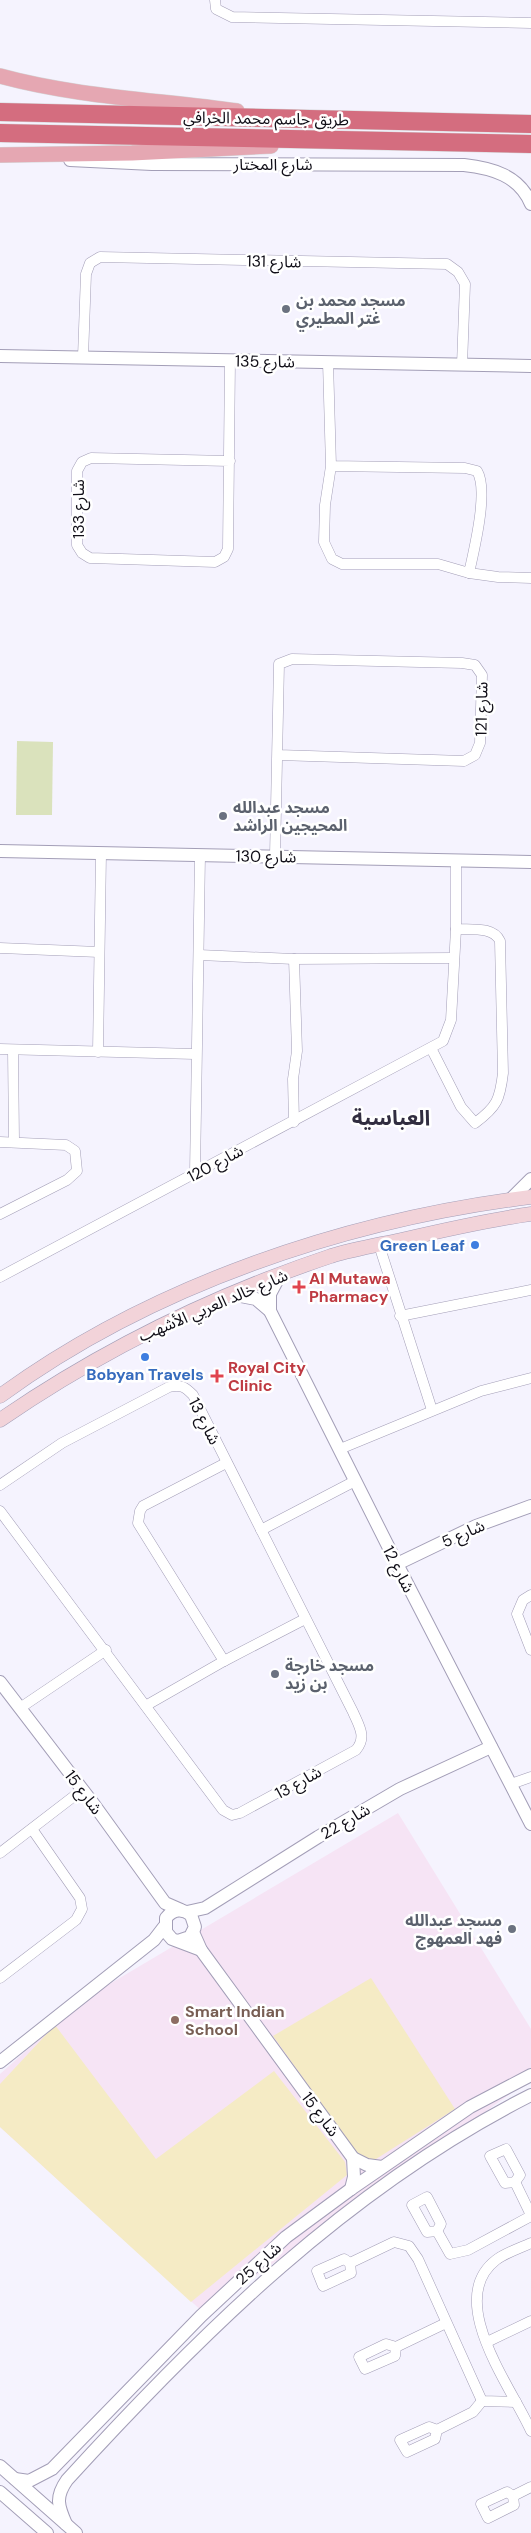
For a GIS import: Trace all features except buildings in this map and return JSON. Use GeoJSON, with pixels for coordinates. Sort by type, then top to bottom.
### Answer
{"type":"FeatureCollection","features":[{"type":"Feature","properties":{"kind":"highway","name":"طريق جاسم محمد الخرافي"},"geometry":{"type":"LineString","coordinates":[[0,112],[531,124]]}},
{"type":"Feature","properties":{"kind":"highway","name":"طريق جاسم محمد الخرافي"},"geometry":{"type":"LineString","coordinates":[[0,133],[531,144]]}},
{"type":"Feature","properties":{"kind":"main road"},"geometry":{"type":"LineString","coordinates":[[0,76],[22,82],[125,98],[296,119]]}},
{"type":"Feature","properties":{"kind":"main road"},"geometry":{"type":"LineString","coordinates":[[0,156],[132,153],[370,140]]}},
{"type":"Feature","properties":{"kind":"main road","name":"شارع خالد العربي الأشهب"},"geometry":{"type":"LineString","coordinates":[[0,1396],[26,1377],[134,1314],[207,1281],[384,1222],[531,1196]]}},
{"type":"Feature","properties":{"kind":"main road","name":"شارع خالد العربي الأشهب"},"geometry":{"type":"LineString","coordinates":[[0,1420],[39,1393],[136,1337],[230,1294],[333,1256],[482,1221],[531,1214]]}},
{"type":"Feature","properties":{"kind":"main road"},"geometry":{"type":"LineString","coordinates":[[48,1364],[49,1374],[62,1379]]}},
{"type":"Feature","properties":{"kind":"main road"},"geometry":{"type":"LineString","coordinates":[[26,1377],[37,1379],[40,1383],[39,1393]]}},
{"type":"Feature","properties":{"kind":"street"},"geometry":{"type":"LineString","coordinates":[[215,0],[216,9],[232,17],[531,23]]}},
{"type":"Feature","properties":{"kind":"street","name":"شارع المختار"},"geometry":{"type":"LineString","coordinates":[[0,156],[152,164],[464,164],[490,168],[512,179],[524,192],[531,204]]}},
{"type":"Feature","properties":{"kind":"street","name":"شارع 131"},"geometry":{"type":"LineString","coordinates":[[83,357],[86,274],[90,263],[100,257],[447,264],[458,272],[465,284],[462,365]]}},
{"type":"Feature","properties":{"kind":"street","name":"شارع 135"},"geometry":{"type":"LineString","coordinates":[[0,356],[531,366]]}},
{"type":"Feature","properties":{"kind":"street","name":"شارع 133"},"geometry":{"type":"LineString","coordinates":[[230,360],[230,462],[228,549],[224,557],[215,562],[90,558],[82,553],[77,545],[78,471],[82,462],[91,458],[230,462]]}},
{"type":"Feature","properties":{"kind":"street"},"geometry":{"type":"LineString","coordinates":[[328,362],[331,466],[325,505],[324,542],[332,559],[342,564],[438,564],[469,573],[498,577],[531,578]]}},
{"type":"Feature","properties":{"kind":"street"},"geometry":{"type":"LineString","coordinates":[[331,466],[465,468],[477,471],[482,479],[481,498],[469,573]]}},
{"type":"Feature","properties":{"kind":"street","name":"شارع 121"},"geometry":{"type":"LineString","coordinates":[[275,856],[279,664],[292,659],[462,663],[475,665],[482,675],[480,743],[475,756],[464,761],[278,756]]}},
{"type":"Feature","properties":{"kind":"street","name":"شارع 130"},"geometry":{"type":"LineString","coordinates":[[0,850],[531,862]]}},
{"type":"Feature","properties":{"kind":"street"},"geometry":{"type":"LineString","coordinates":[[98,1052],[101,853]]}},
{"type":"Feature","properties":{"kind":"street"},"geometry":{"type":"LineString","coordinates":[[195,1174],[200,855]]}},
{"type":"Feature","properties":{"kind":"street","name":"شارع 120"},"geometry":{"type":"LineString","coordinates":[[0,1277],[294,1122],[443,1040],[452,1020],[456,929],[456,861]]}},
{"type":"Feature","properties":{"kind":"street"},"geometry":{"type":"LineString","coordinates":[[431,1048],[461,1107],[475,1123],[490,1112],[499,1099],[503,1073],[500,941],[497,935],[492,932],[456,929]]}},
{"type":"Feature","properties":{"kind":"street"},"geometry":{"type":"LineString","coordinates":[[0,948],[99,952]]}},
{"type":"Feature","properties":{"kind":"street"},"geometry":{"type":"LineString","coordinates":[[199,956],[294,959],[454,958]]}},
{"type":"Feature","properties":{"kind":"street"},"geometry":{"type":"LineString","coordinates":[[294,959],[297,1052],[293,1079],[294,1122]]}},
{"type":"Feature","properties":{"kind":"street"},"geometry":{"type":"LineString","coordinates":[[0,1049],[196,1054]]}},
{"type":"Feature","properties":{"kind":"street"},"geometry":{"type":"LineString","coordinates":[[13,1050],[14,1141]]}},
{"type":"Feature","properties":{"kind":"street"},"geometry":{"type":"LineString","coordinates":[[0,1142],[14,1141],[66,1145],[75,1151],[77,1171],[67,1180],[0,1214]]}},
{"type":"Feature","properties":{"kind":"street"},"geometry":{"type":"LineString","coordinates":[[511,1199],[531,1179]]}},
{"type":"Feature","properties":{"kind":"street"},"geometry":{"type":"LineString","coordinates":[[379,1245],[400,1316],[432,1410]]}},
{"type":"Feature","properties":{"kind":"street"},"geometry":{"type":"LineString","coordinates":[[270,1311],[270,1294],[280,1275]]}},
{"type":"Feature","properties":{"kind":"street"},"geometry":{"type":"LineString","coordinates":[[400,1316],[531,1290]]}},
{"type":"Feature","properties":{"kind":"street"},"geometry":{"type":"LineString","coordinates":[[230,1294],[256,1299],[270,1311]]}},
{"type":"Feature","properties":{"kind":"street","name":"شارع 12"},"geometry":{"type":"LineString","coordinates":[[270,1311],[396,1564],[531,1824]]}},
{"type":"Feature","properties":{"kind":"street"},"geometry":{"type":"LineString","coordinates":[[340,1449],[481,1391],[531,1378]]}},
{"type":"Feature","properties":{"kind":"street","name":"13 شارع"},"geometry":{"type":"LineString","coordinates":[[0,1485],[62,1443],[176,1385],[186,1388],[193,1395],[305,1619]]}},
{"type":"Feature","properties":{"kind":"street"},"geometry":{"type":"LineString","coordinates":[[224,1661],[138,1523],[143,1506],[226,1463]]}},
{"type":"Feature","properties":{"kind":"street"},"geometry":{"type":"LineString","coordinates":[[261,1530],[355,1481]]}},
{"type":"Feature","properties":{"kind":"street","name":"شارع 5"},"geometry":{"type":"LineString","coordinates":[[396,1564],[476,1526],[531,1506]]}},
{"type":"Feature","properties":{"kind":"street"},"geometry":{"type":"LineString","coordinates":[[0,1511],[64,1599],[106,1650],[147,1705],[224,1661],[305,1619]]}},
{"type":"Feature","properties":{"kind":"street"},"geometry":{"type":"LineString","coordinates":[[531,1595],[523,1600],[517,1614],[531,1650]]}},
{"type":"Feature","properties":{"kind":"street","name":"شارع 13"},"geometry":{"type":"LineString","coordinates":[[147,1705],[223,1810],[232,1815],[240,1813],[356,1750],[362,1743],[363,1734],[305,1619]]}},
{"type":"Feature","properties":{"kind":"street"},"geometry":{"type":"LineString","coordinates":[[20,1708],[106,1650]]}},
{"type":"Feature","properties":{"kind":"street","name":"شارع 15"},"geometry":{"type":"LineString","coordinates":[[0,1682],[165,1903]]}},
{"type":"Feature","properties":{"kind":"street","name":"شارع 22"},"geometry":{"type":"LineString","coordinates":[[184,1911],[205,1908],[318,1837],[400,1789],[491,1747]]}},
{"type":"Feature","properties":{"kind":"street"},"geometry":{"type":"LineString","coordinates":[[511,1784],[531,1777]]}},
{"type":"Feature","properties":{"kind":"street"},"geometry":{"type":"LineString","coordinates":[[0,1853],[82,1790]]}},
{"type":"Feature","properties":{"kind":"street"},"geometry":{"type":"LineString","coordinates":[[0,1978],[76,1920],[82,1909],[80,1898],[32,1829]]}},
{"type":"Feature","properties":{"kind":"street"},"geometry":{"type":"LineString","coordinates":[[194,1930],[194,1920],[184,1911],[165,1903],[165,1923],[175,1940],[201,1950]]}},
{"type":"Feature","properties":{"kind":"street"},"geometry":{"type":"LineString","coordinates":[[154,1940],[175,1940],[190,1937],[205,1908]]}},
{"type":"Feature","properties":{"kind":"street"},"geometry":{"type":"LineString","coordinates":[[0,2062],[154,1940],[175,1910],[184,1911]]}},
{"type":"Feature","properties":{"kind":"street","name":"شارع 15"},"geometry":{"type":"LineString","coordinates":[[194,1930],[201,1950],[353,2158]]}},
{"type":"Feature","properties":{"kind":"street","name":"شارع 25"},"geometry":{"type":"LineString","coordinates":[[15,2479],[29,2481],[52,2469],[81,2437],[216,2301],[286,2237],[382,2167],[470,2107],[531,2075]]}},
{"type":"Feature","properties":{"kind":"street"},"geometry":{"type":"LineString","coordinates":[[510,2086],[505,2093],[505,2099],[518,2102]]}},
{"type":"Feature","properties":{"kind":"street","name":"شارع 25"},"geometry":{"type":"LineString","coordinates":[[66,2524],[57,2503],[59,2491],[95,2449],[214,2325],[292,2256],[406,2168],[531,2095]]}},
{"type":"Feature","properties":{"kind":"street"},"geometry":{"type":"LineString","coordinates":[[351,2189],[354,2176],[353,2158],[367,2165],[382,2167]]}},
{"type":"Feature","properties":{"kind":"street"},"geometry":{"type":"LineString","coordinates":[[437,2230],[450,2254],[468,2250],[531,2215],[515,2182]]}},
{"type":"Feature","properties":{"kind":"street"},"geometry":{"type":"LineString","coordinates":[[320,2212],[330,2226]]}},
{"type":"Feature","properties":{"kind":"street"},"geometry":{"type":"LineString","coordinates":[[350,2264],[394,2242],[409,2246],[418,2259],[482,2401]]}},
{"type":"Feature","properties":{"kind":"street"},"geometry":{"type":"LineString","coordinates":[[530,2428],[487,2342],[476,2310],[476,2295],[484,2273],[496,2259],[531,2243]]}},
{"type":"Feature","properties":{"kind":"street"},"geometry":{"type":"LineString","coordinates":[[487,2342],[531,2321]]}},
{"type":"Feature","properties":{"kind":"street"},"geometry":{"type":"LineString","coordinates":[[396,2347],[446,2323]]}},
{"type":"Feature","properties":{"kind":"street"},"geometry":{"type":"LineString","coordinates":[[482,2401],[516,2402]]}},
{"type":"Feature","properties":{"kind":"street"},"geometry":{"type":"LineString","coordinates":[[436,2430],[473,2412],[482,2401]]}},
{"type":"Feature","properties":{"kind":"street"},"geometry":{"type":"LineString","coordinates":[[81,2437],[81,2447],[84,2450],[95,2449]]}},
{"type":"Feature","properties":{"kind":"street"},"geometry":{"type":"LineString","coordinates":[[0,2466],[76,2533]]}},
{"type":"Feature","properties":{"kind":"street"},"geometry":{"type":"LineString","coordinates":[[513,2496],[531,2487]]}},
{"type":"Feature","properties":{"kind":"street"},"geometry":{"type":"LineString","coordinates":[[0,2492],[47,2533]]}},
{"type":"Feature","properties":{"kind":"shaded area"},"geometry":{"type":"Polygon","coordinates":[[[398,1813],[531,2029],[531,2079],[204,2313],[0,2127],[0,2074],[91,1995],[398,1813]]]}},
{"type":"Feature","properties":{"kind":"green space"},"geometry":{"type":"Polygon","coordinates":[[[17,741],[53,742],[52,815],[16,815],[17,741]]]}},
{"type":"Feature","properties":{"kind":"sand"},"geometry":{"type":"Polygon","coordinates":[[[371,1978],[455,2109],[376,2159],[368,2160],[358,2155],[273,2036],[371,1978]]]}},
{"type":"Feature","properties":{"kind":"sand"},"geometry":{"type":"Polygon","coordinates":[[[55,2025],[156,2159],[274,2071],[345,2162],[347,2175],[191,2302],[0,2127],[0,2084],[55,2025]]]}},
{"type":"Feature","properties":{"kind":"place","name":"مسجد محمد بن غتر المطيري"},"geometry":{"type":"Point","coordinates":[286,309]}},
{"type":"Feature","properties":{"kind":"place","name":"مسجد عبدالله المحيجين الراشد"},"geometry":{"type":"Point","coordinates":[223,816]}},
{"type":"Feature","properties":{"kind":"place","name":"Green Leaf"},"geometry":{"type":"Point","coordinates":[475,1245]}},
{"type":"Feature","properties":{"kind":"place","name":"Al Mutawa Pharmacy"},"geometry":{"type":"Point","coordinates":[299,1287]}},
{"type":"Feature","properties":{"kind":"place","name":"Bobyan Travels"},"geometry":{"type":"Point","coordinates":[145,1357]}},
{"type":"Feature","properties":{"kind":"place","name":"Royal City Clinic"},"geometry":{"type":"Point","coordinates":[217,1376]}},
{"type":"Feature","properties":{"kind":"place","name":"مسجد خارجة بن زيد"},"geometry":{"type":"Point","coordinates":[275,1674]}},
{"type":"Feature","properties":{"kind":"place","name":"مسجد عبدالله فهد العمهوج"},"geometry":{"type":"Point","coordinates":[512,1929]}},
{"type":"Feature","properties":{"kind":"place","name":"Smart Indian School"},"geometry":{"type":"Point","coordinates":[175,2020]}},
{"type":"Feature","properties":{"kind":"district","name":"العباسية"},"geometry":{"type":"Point","coordinates":[391,1118]}}]}
